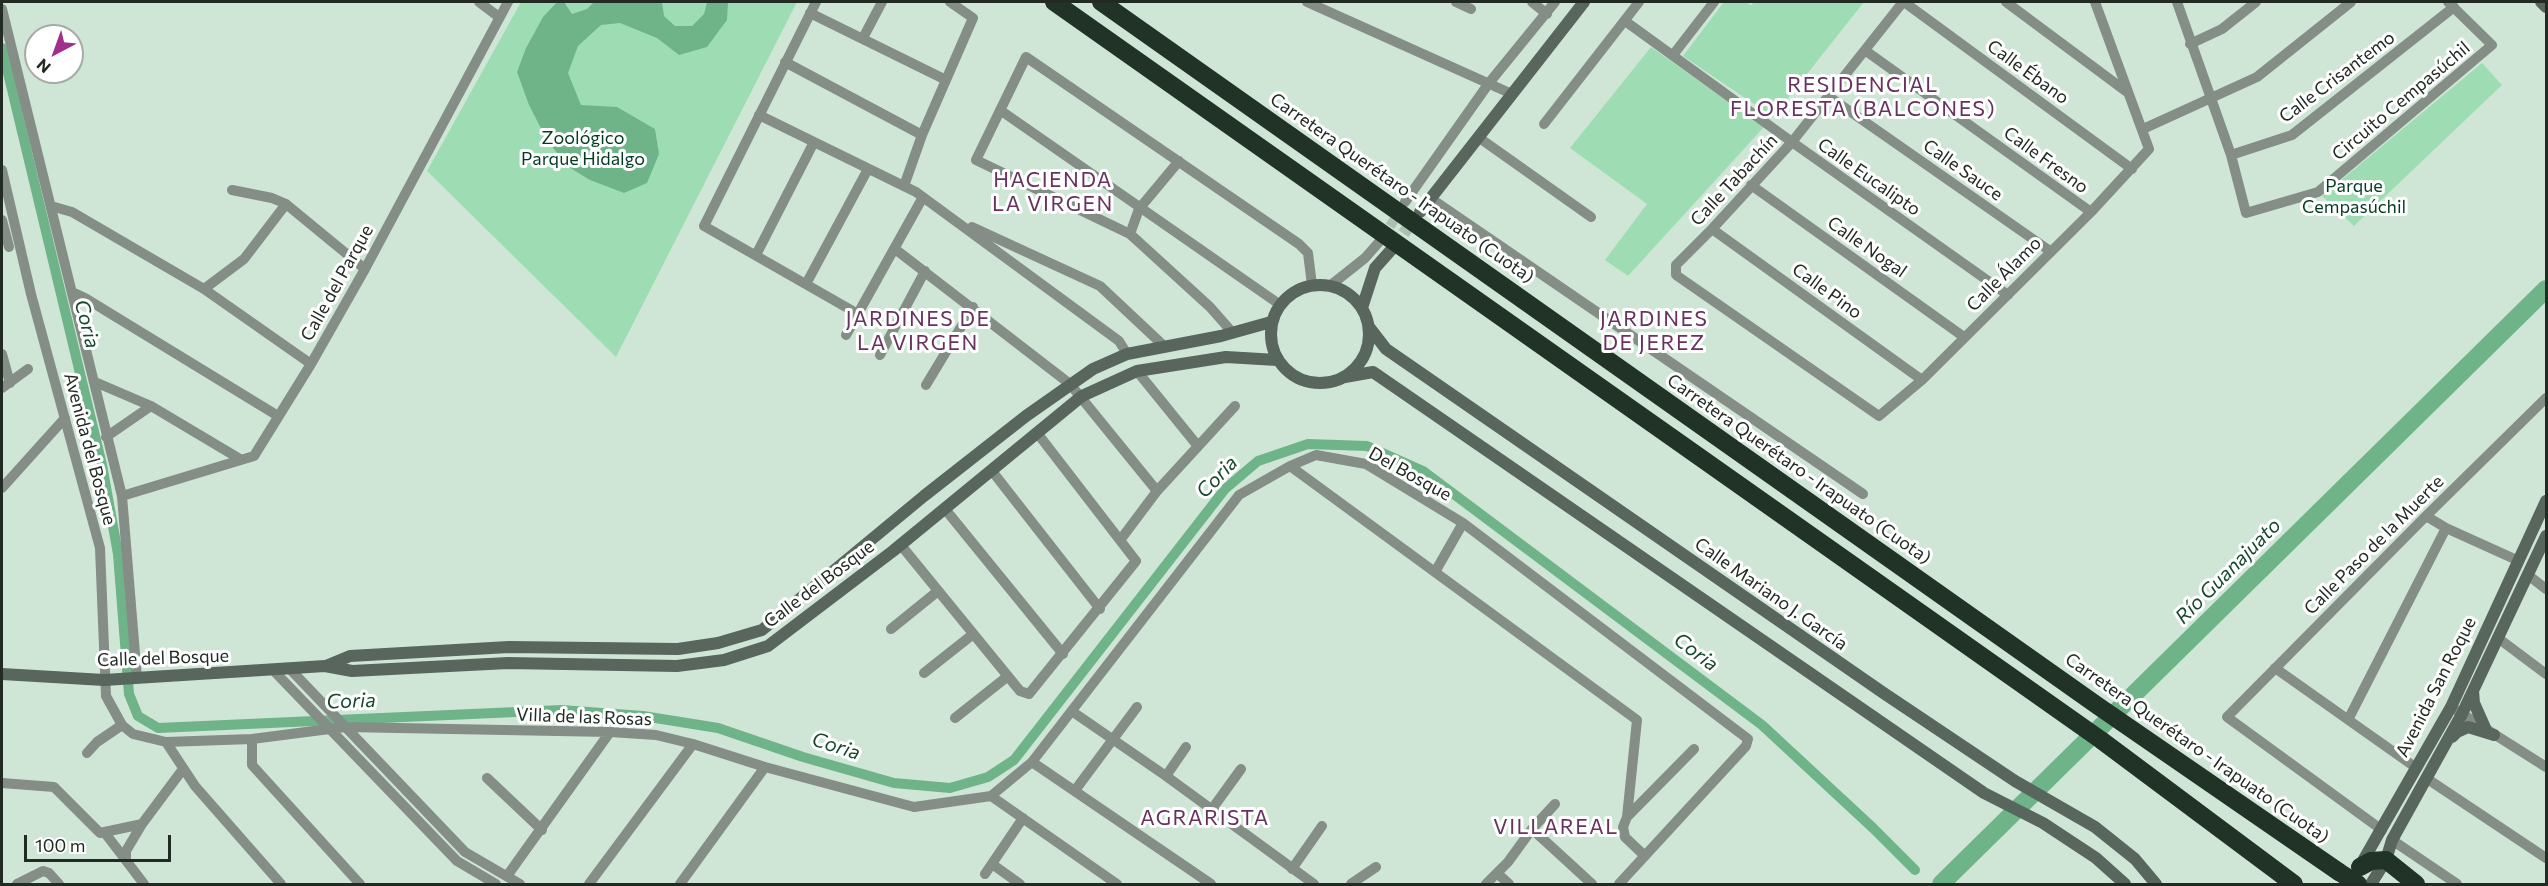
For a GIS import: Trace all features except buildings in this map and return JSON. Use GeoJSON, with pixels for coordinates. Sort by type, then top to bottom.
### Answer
{"type":"FeatureCollection","features":[{"type":"Feature","properties":{"kind":"highway"},"geometry":{"type":"LineString","coordinates":[[1054,2],[2081,725],[2294,885]]}},
{"type":"Feature","properties":{"kind":"highway","name":"Carretera Querétaro - Irapuato (Cuota)"},"geometry":{"type":"LineString","coordinates":[[1101,2],[2344,878],[2359,876]]}},
{"type":"Feature","properties":{"kind":"highway"},"geometry":{"type":"LineString","coordinates":[[2359,876],[2371,861],[2386,861],[2416,885]]}},
{"type":"Feature","properties":{"kind":"street"},"geometry":{"type":"LineString","coordinates":[[479,2],[499,18]]}},
{"type":"Feature","properties":{"kind":"street","name":"Calle del Parque"},"geometry":{"type":"LineString","coordinates":[[122,496],[254,456],[311,364],[365,269],[508,2]]}},
{"type":"Feature","properties":{"kind":"street"},"geometry":{"type":"LineString","coordinates":[[816,2],[704,226],[858,314]]}},
{"type":"Feature","properties":{"kind":"street"},"geometry":{"type":"LineString","coordinates":[[863,38],[882,2]]}},
{"type":"Feature","properties":{"kind":"street"},"geometry":{"type":"LineString","coordinates":[[904,186],[922,135],[973,18],[950,2]]}},
{"type":"Feature","properties":{"kind":"street"},"geometry":{"type":"LineString","coordinates":[[1405,202],[1489,83],[1549,6],[1532,2]]}},
{"type":"Feature","properties":{"kind":"street"},"geometry":{"type":"LineString","coordinates":[[1420,212],[1584,2]]}},
{"type":"Feature","properties":{"kind":"street"},"geometry":{"type":"LineString","coordinates":[[1544,124],[1639,2]]}},
{"type":"Feature","properties":{"kind":"street"},"geometry":{"type":"LineString","coordinates":[[1673,56],[1714,2]]}},
{"type":"Feature","properties":{"kind":"street","name":"Calle Tabachín"},"geometry":{"type":"LineString","coordinates":[[1878,416],[1676,275],[1676,265],[1792,142],[1904,2]]}},
{"type":"Feature","properties":{"kind":"street","name":"Calle Ébano"},"geometry":{"type":"LineString","coordinates":[[1904,2],[2132,169]]}},
{"type":"Feature","properties":{"kind":"street"},"geometry":{"type":"LineString","coordinates":[[2006,2],[2127,92]]}},
{"type":"Feature","properties":{"kind":"street"},"geometry":{"type":"LineString","coordinates":[[2095,2],[2127,92],[2143,129],[2257,77],[2351,2]]}},
{"type":"Feature","properties":{"kind":"street","name":"Circuito Cempasúchil"},"geometry":{"type":"LineString","coordinates":[[2177,2],[2231,155],[2246,213],[2318,192],[2492,45],[2451,4]]}},
{"type":"Feature","properties":{"kind":"street"},"geometry":{"type":"LineString","coordinates":[[2190,44],[2222,28],[2256,2]]}},
{"type":"Feature","properties":{"kind":"street"},"geometry":{"type":"LineString","coordinates":[[2541,2],[2547,7]]}},
{"type":"Feature","properties":{"kind":"street"},"geometry":{"type":"LineString","coordinates":[[1314,3],[1512,94]]}},
{"type":"Feature","properties":{"kind":"street","name":"Calle Crisantemo"},"geometry":{"type":"LineString","coordinates":[[2231,155],[2292,135],[2451,4]]}},
{"type":"Feature","properties":{"kind":"street"},"geometry":{"type":"LineString","coordinates":[[2,9],[122,496],[129,678]]}},
{"type":"Feature","properties":{"kind":"street"},"geometry":{"type":"LineString","coordinates":[[810,14],[946,80]]}},
{"type":"Feature","properties":{"kind":"street","name":"Calle Eucalipto"},"geometry":{"type":"LineString","coordinates":[[1625,21],[2008,295]]}},
{"type":"Feature","properties":{"kind":"street","name":"Calle Fresno"},"geometry":{"type":"LineString","coordinates":[[1866,51],[2091,212]]}},
{"type":"Feature","properties":{"kind":"street"},"geometry":{"type":"LineString","coordinates":[[1232,332],[1210,306],[1130,234],[976,160],[1026,57],[1299,244],[1308,253],[1312,285]]}},
{"type":"Feature","properties":{"kind":"street"},"geometry":{"type":"LineString","coordinates":[[785,62],[922,135]]}},
{"type":"Feature","properties":{"kind":"street","name":"Calle Sauce"},"geometry":{"type":"LineString","coordinates":[[1828,96],[2050,251]]}},
{"type":"Feature","properties":{"kind":"street"},"geometry":{"type":"LineString","coordinates":[[1000,110],[1139,209],[1279,304]]}},
{"type":"Feature","properties":{"kind":"street"},"geometry":{"type":"LineString","coordinates":[[759,115],[923,197],[1119,341],[1127,354]]}},
{"type":"Feature","properties":{"kind":"street","name":"Calle Álamo"},"geometry":{"type":"LineString","coordinates":[[1878,416],[1922,380],[2132,169],[2149,150],[2143,129]]}},
{"type":"Feature","properties":{"kind":"street"},"geometry":{"type":"LineString","coordinates":[[1478,137],[1591,217]]}},
{"type":"Feature","properties":{"kind":"street"},"geometry":{"type":"LineString","coordinates":[[756,255],[814,141]]}},
{"type":"Feature","properties":{"kind":"street"},"geometry":{"type":"LineString","coordinates":[[1130,234],[1139,209],[1179,161]]}},
{"type":"Feature","properties":{"kind":"street"},"geometry":{"type":"LineString","coordinates":[[806,284],[868,169]]}},
{"type":"Feature","properties":{"kind":"street","name":"Avenida del Bosque"},"geometry":{"type":"LineString","coordinates":[[2,170],[10,246],[65,418],[100,548],[106,696],[122,725],[133,734]]}},
{"type":"Feature","properties":{"kind":"street","name":"Calle Nogal"},"geometry":{"type":"LineString","coordinates":[[1751,185],[1964,337]]}},
{"type":"Feature","properties":{"kind":"street"},"geometry":{"type":"LineString","coordinates":[[232,190],[272,198],[286,204],[365,269]]}},
{"type":"Feature","properties":{"kind":"street"},"geometry":{"type":"LineString","coordinates":[[846,335],[923,197]]}},
{"type":"Feature","properties":{"kind":"street"},"geometry":{"type":"LineString","coordinates":[[1430,198],[1863,494]]}},
{"type":"Feature","properties":{"kind":"street"},"geometry":{"type":"LineString","coordinates":[[204,289],[244,259],[286,204]]}},
{"type":"Feature","properties":{"kind":"street"},"geometry":{"type":"LineString","coordinates":[[51,206],[72,212],[204,289],[311,364]]}},
{"type":"Feature","properties":{"kind":"street"},"geometry":{"type":"LineString","coordinates":[[950,217],[1100,286],[1165,346]]}},
{"type":"Feature","properties":{"kind":"street"},"geometry":{"type":"LineString","coordinates":[[2,220],[10,246]]}},
{"type":"Feature","properties":{"kind":"street","name":"Calle Pino"},"geometry":{"type":"LineString","coordinates":[[1712,229],[1922,380]]}},
{"type":"Feature","properties":{"kind":"street"},"geometry":{"type":"LineString","coordinates":[[1331,285],[1365,258],[1380,242]]}},
{"type":"Feature","properties":{"kind":"street"},"geometry":{"type":"LineString","coordinates":[[895,249],[1070,384],[1157,490]]}},
{"type":"Feature","properties":{"kind":"street"},"geometry":{"type":"LineString","coordinates":[[1362,308],[1376,268],[1392,249]]}},
{"type":"Feature","properties":{"kind":"street"},"geometry":{"type":"LineString","coordinates":[[880,355],[925,270]]}},
{"type":"Feature","properties":{"kind":"street"},"geometry":{"type":"LineString","coordinates":[[1346,377],[1360,364],[1368,346],[1369,327],[1362,308],[1349,294],[1331,285],[1312,285],[1294,291],[1279,304],[1271,322],[1270,341],[1277,360],[1290,374],[1308,383],[1327,384],[1346,377],[1373,372],[1984,793],[2043,823],[2096,858],[2125,885]]}},
{"type":"Feature","properties":{"kind":"street"},"geometry":{"type":"LineString","coordinates":[[72,292],[86,298],[278,416]]}},
{"type":"Feature","properties":{"kind":"street"},"geometry":{"type":"LineString","coordinates":[[926,385],[973,308]]}},
{"type":"Feature","properties":{"kind":"street","name":"Calle del Bosque"},"geometry":{"type":"LineString","coordinates":[[325,666],[350,656],[509,647],[678,649],[718,643],[762,630],[924,496],[1026,416],[1093,369],[1127,354],[1271,322]]}},
{"type":"Feature","properties":{"kind":"street","name":"Calle Mariano J. García"},"geometry":{"type":"LineString","coordinates":[[1369,327],[1386,349],[1885,694],[2015,781],[2095,827],[2135,859],[2156,885]]}},
{"type":"Feature","properties":{"kind":"street"},"geometry":{"type":"LineString","coordinates":[[2,354],[6,386]]}},
{"type":"Feature","properties":{"kind":"street","name":"Calle del Bosque"},"geometry":{"type":"LineString","coordinates":[[2,674],[104,680],[325,666],[352,671],[508,663],[677,666],[724,660],[768,646],[945,509],[1082,396],[1137,371],[1226,357],[1277,360]]}},
{"type":"Feature","properties":{"kind":"street"},"geometry":{"type":"LineString","coordinates":[[6,386],[28,369]]}},
{"type":"Feature","properties":{"kind":"street"},"geometry":{"type":"LineString","coordinates":[[1137,371],[1197,445]]}},
{"type":"Feature","properties":{"kind":"street"},"geometry":{"type":"LineString","coordinates":[[95,382],[150,406],[240,459]]}},
{"type":"Feature","properties":{"kind":"street","name":"Calle Paso de la Muerte"},"geometry":{"type":"LineString","coordinates":[[2382,830],[2227,717],[2426,516],[2547,398]]}},
{"type":"Feature","properties":{"kind":"street"},"geometry":{"type":"LineString","coordinates":[[106,437],[150,406]]}},
{"type":"Feature","properties":{"kind":"street"},"geometry":{"type":"LineString","coordinates":[[1121,539],[1157,490],[1235,406]]}},
{"type":"Feature","properties":{"kind":"street"},"geometry":{"type":"LineString","coordinates":[[2,488],[65,418]]}},
{"type":"Feature","properties":{"kind":"street"},"geometry":{"type":"LineString","coordinates":[[900,544],[1020,692],[1029,694],[1137,561],[1038,434]]}},
{"type":"Feature","properties":{"kind":"street","name":"Del Bosque"},"geometry":{"type":"LineString","coordinates":[[991,796],[1032,762],[1239,495],[1290,466],[1316,455],[1366,465],[1463,523],[1748,739],[1746,746],[1645,856]]}},
{"type":"Feature","properties":{"kind":"street"},"geometry":{"type":"LineString","coordinates":[[1290,466],[1637,720],[1627,817],[1623,827],[1625,837],[1645,856],[1619,885]]}},
{"type":"Feature","properties":{"kind":"street"},"geometry":{"type":"LineString","coordinates":[[992,471],[1100,609]]}},
{"type":"Feature","properties":{"kind":"street","name":"Avenida San Roque"},"geometry":{"type":"LineString","coordinates":[[2359,876],[2415,767],[2451,707],[2547,501]]}},
{"type":"Feature","properties":{"kind":"street"},"geometry":{"type":"LineString","coordinates":[[945,509],[1063,654]]}},
{"type":"Feature","properties":{"kind":"street"},"geometry":{"type":"LineString","coordinates":[[2426,516],[2446,528],[2519,561]]}},
{"type":"Feature","properties":{"kind":"street"},"geometry":{"type":"LineString","coordinates":[[1435,572],[1463,523]]}},
{"type":"Feature","properties":{"kind":"street"},"geometry":{"type":"LineString","coordinates":[[2349,718],[2446,528]]}},
{"type":"Feature","properties":{"kind":"street","name":"Avenida San Roque"},"geometry":{"type":"LineString","coordinates":[[2371,885],[2386,861],[2392,840],[2462,714],[2547,536]]}},
{"type":"Feature","properties":{"kind":"street"},"geometry":{"type":"LineString","coordinates":[[2528,575],[2547,589]]}},
{"type":"Feature","properties":{"kind":"street"},"geometry":{"type":"LineString","coordinates":[[891,629],[938,591]]}},
{"type":"Feature","properties":{"kind":"street"},"geometry":{"type":"LineString","coordinates":[[924,673],[972,635]]}},
{"type":"Feature","properties":{"kind":"street"},"geometry":{"type":"LineString","coordinates":[[2498,638],[2547,674]]}},
{"type":"Feature","properties":{"kind":"street"},"geometry":{"type":"LineString","coordinates":[[289,668],[465,852],[520,885]]}},
{"type":"Feature","properties":{"kind":"street"},"geometry":{"type":"LineString","coordinates":[[2275,668],[2349,718],[2415,767]]}},
{"type":"Feature","properties":{"kind":"street"},"geometry":{"type":"LineString","coordinates":[[274,671],[457,861],[496,885]]}},
{"type":"Feature","properties":{"kind":"street"},"geometry":{"type":"LineString","coordinates":[[955,718],[1008,676]]}},
{"type":"Feature","properties":{"kind":"street"},"geometry":{"type":"LineString","coordinates":[[2473,691],[2474,703],[2490,732]]}},
{"type":"Feature","properties":{"kind":"street"},"geometry":{"type":"LineString","coordinates":[[1076,789],[1137,707]]}},
{"type":"Feature","properties":{"kind":"street"},"geometry":{"type":"LineString","coordinates":[[2451,707],[2547,767]]}},
{"type":"Feature","properties":{"kind":"street"},"geometry":{"type":"LineString","coordinates":[[1073,712],[1212,809],[1314,885]]}},
{"type":"Feature","properties":{"kind":"street","name":"Villa de las Rosas"},"geometry":{"type":"LineString","coordinates":[[133,734],[166,742],[252,739],[324,724],[342,724],[656,735],[914,807],[991,796]]}},
{"type":"Feature","properties":{"kind":"street"},"geometry":{"type":"LineString","coordinates":[[87,753],[97,742],[122,725]]}},
{"type":"Feature","properties":{"kind":"street"},"geometry":{"type":"LineString","coordinates":[[2445,745],[2457,732],[2468,727],[2490,732]]}},
{"type":"Feature","properties":{"kind":"street"},"geometry":{"type":"LineString","coordinates":[[507,876],[610,732]]}},
{"type":"Feature","properties":{"kind":"street"},"geometry":{"type":"LineString","coordinates":[[252,739],[252,765],[360,885]]}},
{"type":"Feature","properties":{"kind":"street"},"geometry":{"type":"LineString","coordinates":[[166,742],[183,769],[281,885]]}},
{"type":"Feature","properties":{"kind":"street"},"geometry":{"type":"LineString","coordinates":[[590,885],[693,744]]}},
{"type":"Feature","properties":{"kind":"street"},"geometry":{"type":"LineString","coordinates":[[1166,776],[1186,747]]}},
{"type":"Feature","properties":{"kind":"street"},"geometry":{"type":"LineString","coordinates":[[1627,817],[1694,748]]}},
{"type":"Feature","properties":{"kind":"street"},"geometry":{"type":"LineString","coordinates":[[1032,762],[1076,789],[1212,885]]}},
{"type":"Feature","properties":{"kind":"street"},"geometry":{"type":"LineString","coordinates":[[680,885],[765,767]]}},
{"type":"Feature","properties":{"kind":"street"},"geometry":{"type":"LineString","coordinates":[[144,885],[128,867],[126,851],[141,824],[183,769]]}},
{"type":"Feature","properties":{"kind":"street"},"geometry":{"type":"LineString","coordinates":[[1212,809],[1241,769]]}},
{"type":"Feature","properties":{"kind":"street"},"geometry":{"type":"LineString","coordinates":[[488,778],[542,830]]}},
{"type":"Feature","properties":{"kind":"street"},"geometry":{"type":"LineString","coordinates":[[2426,778],[2547,858]]}},
{"type":"Feature","properties":{"kind":"street"},"geometry":{"type":"LineString","coordinates":[[2,783],[54,787],[96,831],[105,833],[141,824]]}},
{"type":"Feature","properties":{"kind":"street"},"geometry":{"type":"LineString","coordinates":[[991,796],[1117,885]]}},
{"type":"Feature","properties":{"kind":"street"},"geometry":{"type":"LineString","coordinates":[[1486,885],[1555,804]]}},
{"type":"Feature","properties":{"kind":"street"},"geometry":{"type":"LineString","coordinates":[[985,874],[1023,818]]}},
{"type":"Feature","properties":{"kind":"street"},"geometry":{"type":"LineString","coordinates":[[1292,869],[1322,826]]}},
{"type":"Feature","properties":{"kind":"street"},"geometry":{"type":"LineString","coordinates":[[1532,829],[1592,885]]}},
{"type":"Feature","properties":{"kind":"street"},"geometry":{"type":"LineString","coordinates":[[105,833],[126,859]]}},
{"type":"Feature","properties":{"kind":"street"},"geometry":{"type":"LineString","coordinates":[[2392,840],[2457,885]]}},
{"type":"Feature","properties":{"kind":"street"},"geometry":{"type":"LineString","coordinates":[[992,864],[1019,885]]}},
{"type":"Feature","properties":{"kind":"street"},"geometry":{"type":"LineString","coordinates":[[1350,885],[1376,867]]}},
{"type":"Feature","properties":{"kind":"street"},"geometry":{"type":"LineString","coordinates":[[17,885],[43,871],[49,873],[59,885]]}},
{"type":"Feature","properties":{"kind":"street"},"geometry":{"type":"LineString","coordinates":[[1498,873],[1509,885]]}},
{"type":"Feature","properties":{"kind":"green space","name":"Zoológico Parque Hidalgo"},"geometry":{"type":"Polygon","coordinates":[[[521,2],[797,2],[616,357],[427,171],[521,2]]]}},
{"type":"Feature","properties":{"kind":"green space"},"geometry":{"type":"Polygon","coordinates":[[[1724,2],[1745,2],[1751,5],[1754,2],[1864,2],[1773,117],[1683,56],[1724,2]]]}},
{"type":"Feature","properties":{"kind":"green space"},"geometry":{"type":"Polygon","coordinates":[[[1651,47],[1764,127],[1628,276],[1605,260],[1647,204],[1570,148],[1651,47]]]}},
{"type":"Feature","properties":{"kind":"green space","name":"Parque Cempasúchil"},"geometry":{"type":"Polygon","coordinates":[[[2482,63],[2502,85],[2354,226],[2322,196],[2482,63]]]}},
{"type":"Feature","properties":{"kind":"shaded area"},"geometry":{"type":"Polygon","coordinates":[[[557,2],[564,2],[572,14],[587,9],[594,2],[662,2],[664,16],[675,26],[692,26],[704,14],[707,2],[728,2],[727,20],[707,47],[679,55],[657,38],[620,23],[601,25],[578,46],[568,73],[581,105],[617,107],[655,129],[659,154],[647,183],[624,193],[590,180],[567,166],[547,140],[529,105],[517,72],[526,48],[543,17],[557,2]]]}},
{"type":"Feature","properties":{"kind":"waterway","name":"Coria"},"geometry":{"type":"LineString","coordinates":[[2,48],[102,465],[118,554],[129,694],[138,716],[158,728],[561,710],[643,716],[718,728],[803,757],[894,783],[950,788],[988,777],[1014,760],[1225,489],[1258,461],[1308,444],[1367,446],[1423,471],[1762,725],[1915,870]]}},
{"type":"Feature","properties":{"kind":"waterway","name":"Río Guanajuato"},"geometry":{"type":"LineString","coordinates":[[1941,884],[2546,289]]}},
{"type":"Feature","properties":{"kind":"tunnel"},"geometry":{"type":"LineString","coordinates":[[1382,239],[1401,209]]}},
{"type":"Feature","properties":{"kind":"tunnel"},"geometry":{"type":"LineString","coordinates":[[1393,248],[1416,216]]}},
{"type":"Feature","properties":{"kind":"district","name":"RESIDENCIAL FLORESTA (BALCONES)"},"geometry":{"type":"Point","coordinates":[1863,97]}},
{"type":"Feature","properties":{"kind":"district","name":"HACIENDA LA VIRGEN"},"geometry":{"type":"Point","coordinates":[1053,192]}},
{"type":"Feature","properties":{"kind":"district","name":"JARDINES DE LA VIRGEN"},"geometry":{"type":"Point","coordinates":[918,331]}},
{"type":"Feature","properties":{"kind":"district","name":"JARDINES DE JEREZ"},"geometry":{"type":"Point","coordinates":[1654,331]}},
{"type":"Feature","properties":{"kind":"district","name":"AGRARISTA"},"geometry":{"type":"Point","coordinates":[1205,818]}},
{"type":"Feature","properties":{"kind":"district","name":"VILLAREAL"},"geometry":{"type":"Point","coordinates":[1556,827]}}]}
